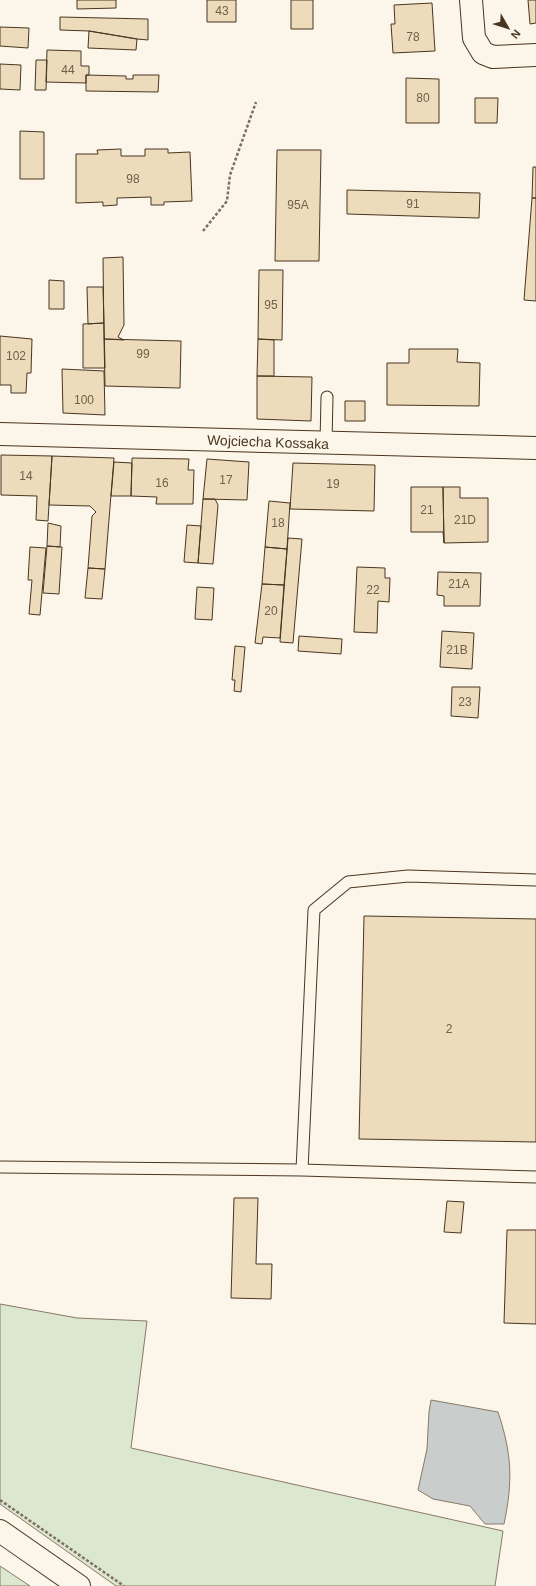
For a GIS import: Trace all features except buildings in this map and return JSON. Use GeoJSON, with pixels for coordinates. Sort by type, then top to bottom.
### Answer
{"type":"FeatureCollection","features":[{"type":"Feature","properties":{"kind":"main road"},"geometry":{"type":"LineString","coordinates":[[471,0],[474,38],[483,53],[492,57],[536,55]]}},
{"type":"Feature","properties":{"kind":"main road","name":"Wojciecha Kossaka"},"geometry":{"type":"LineString","coordinates":[[0,434],[536,448]]}},
{"type":"Feature","properties":{"kind":"main road"},"geometry":{"type":"LineString","coordinates":[[0,1531],[79,1586]]}},
{"type":"Feature","properties":{"kind":"lane"},"geometry":{"type":"LineString","coordinates":[[326,443],[327,397]]}},
{"type":"Feature","properties":{"kind":"lane"},"geometry":{"type":"LineString","coordinates":[[302,1170],[314,910],[348,882],[408,876],[536,880]]}},
{"type":"Feature","properties":{"kind":"lane"},"geometry":{"type":"LineString","coordinates":[[0,1167],[302,1170],[536,1177]]}},
{"type":"Feature","properties":{"kind":"path"},"geometry":{"type":"LineString","coordinates":[[203,231],[228,200],[230,175],[256,102]]}},
{"type":"Feature","properties":{"kind":"path"},"geometry":{"type":"LineString","coordinates":[[0,1500],[124,1586]]}},
{"type":"Feature","properties":{"kind":"green space"},"geometry":{"type":"Polygon","coordinates":[[[0,1304],[77,1318],[147,1321],[131,1448],[503,1531],[495,1586],[116,1586],[0,1504],[0,1304]]]}},
{"type":"Feature","properties":{"kind":"green space"},"geometry":{"type":"Polygon","coordinates":[[[0,1566],[30,1586],[0,1586],[0,1566]]]}},
{"type":"Feature","properties":{"kind":"shaded area"},"geometry":{"type":"Polygon","coordinates":[[[431,1400],[498,1412],[506,1441],[510,1468],[509,1494],[504,1524],[485,1524],[470,1506],[433,1499],[418,1490],[427,1449],[431,1400]]]}}]}
